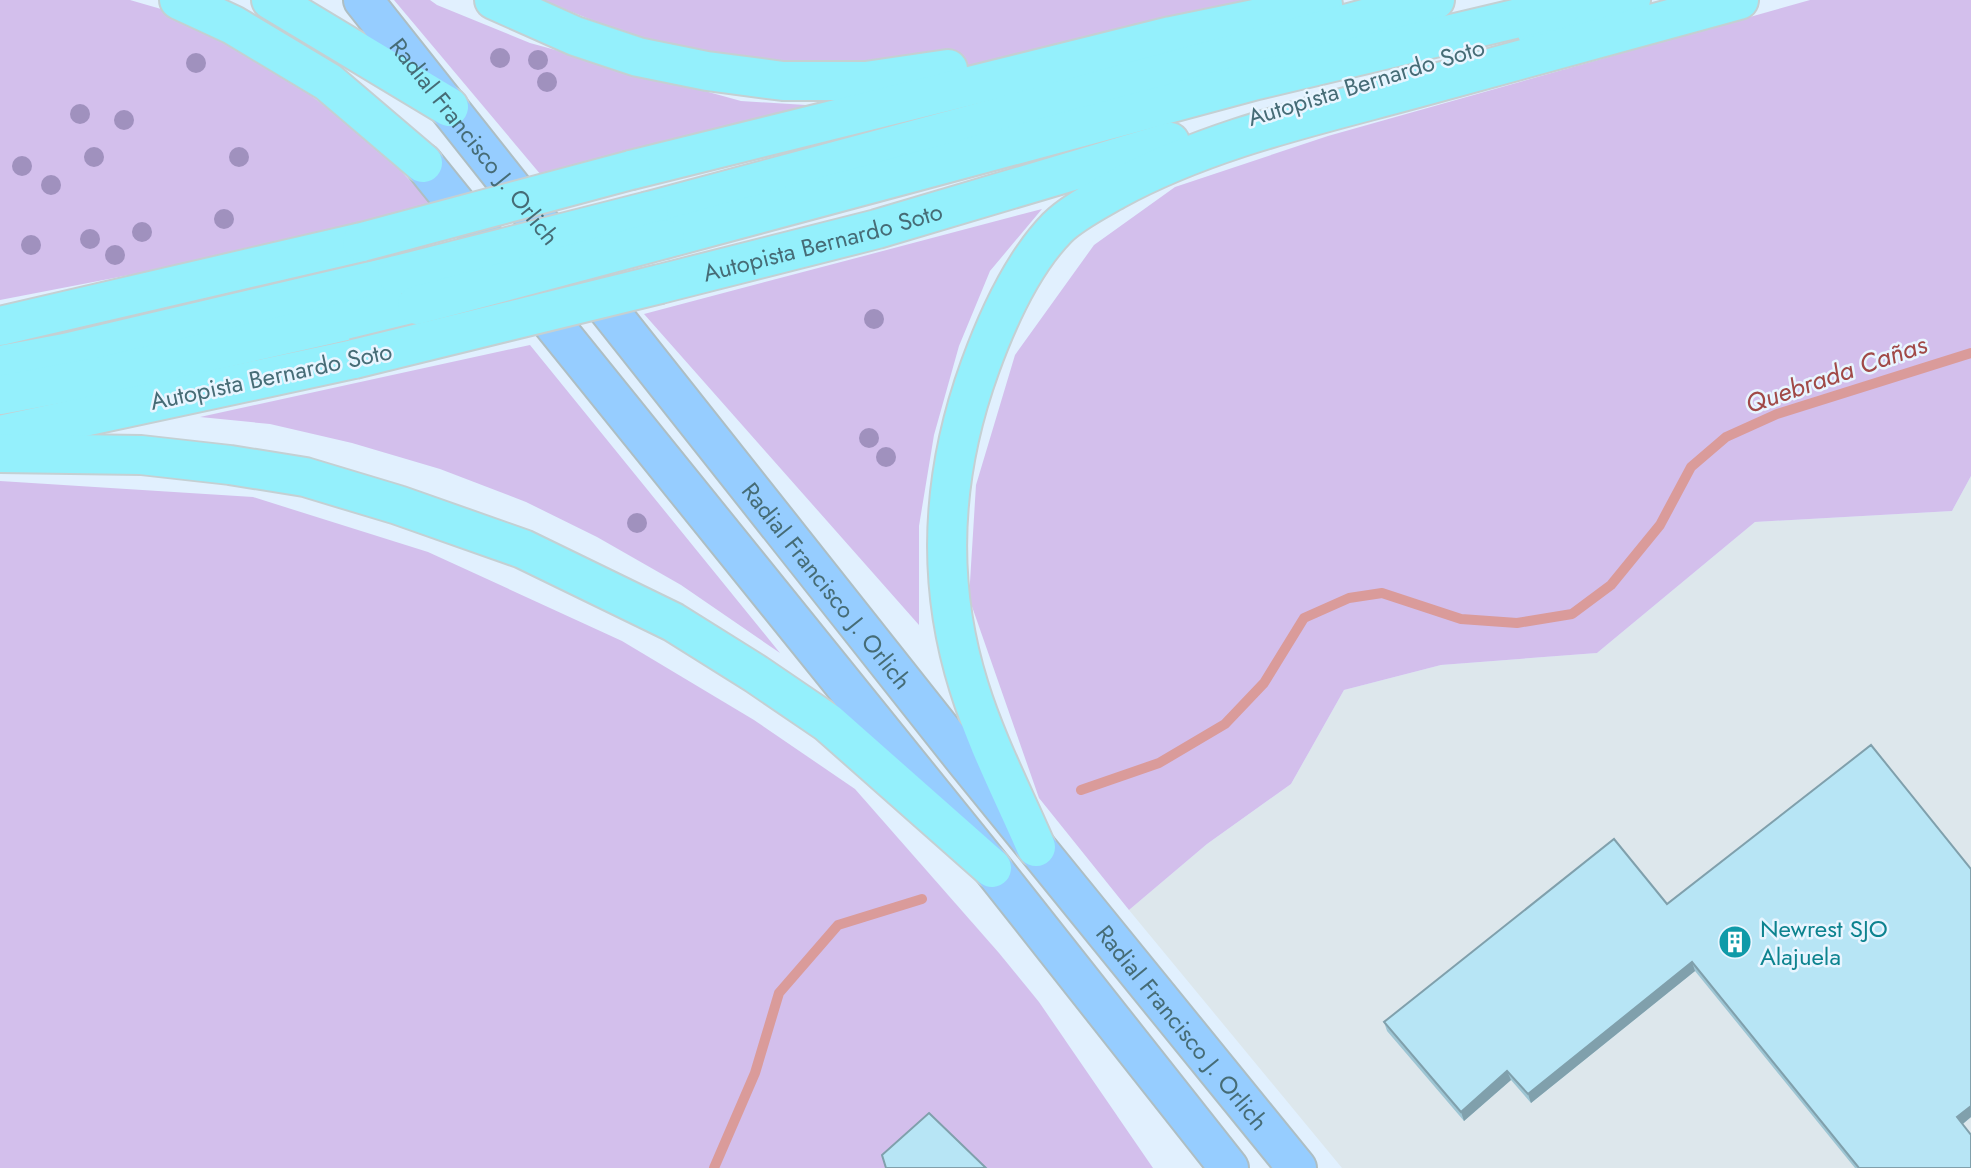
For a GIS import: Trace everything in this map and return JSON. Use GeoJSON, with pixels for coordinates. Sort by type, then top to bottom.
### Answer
{"type":"FeatureCollection","features":[{"type":"Feature","properties":{"kind":"highway"},"geometry":{"type":"LineString","coordinates":[[179,0],[233,25],[328,82],[423,163]]}},
{"type":"Feature","properties":{"kind":"highway"},"geometry":{"type":"LineString","coordinates":[[271,0],[449,107]]}},
{"type":"Feature","properties":{"kind":"highway"},"geometry":{"type":"LineString","coordinates":[[494,0],[575,36],[638,57],[707,71],[783,80],[866,81],[1171,36]]}},
{"type":"Feature","properties":{"kind":"highway"},"geometry":{"type":"LineString","coordinates":[[0,326],[362,242],[631,170],[1171,36],[1347,0]]}},
{"type":"Feature","properties":{"kind":"highway","name":"Autopista Bernardo Soto"},"geometry":{"type":"LineString","coordinates":[[657,225],[1435,0]]}},
{"type":"Feature","properties":{"kind":"highway","name":"Autopista Bernardo Soto"},"geometry":{"type":"LineString","coordinates":[[0,395],[101,376],[407,290],[657,225],[1596,0]]}},
{"type":"Feature","properties":{"kind":"highway","name":"Autopista Bernardo Soto"},"geometry":{"type":"LineString","coordinates":[[0,435],[354,359],[877,229],[1222,127],[1631,0]]}},
{"type":"Feature","properties":{"kind":"highway"},"geometry":{"type":"LineString","coordinates":[[1036,847],[984,728],[963,664],[947,575],[947,509],[954,450],[988,345],[1011,294],[1058,227],[1096,201],[1155,169],[1247,135],[1739,0]]}},
{"type":"Feature","properties":{"kind":"highway","name":"Autopista Bernardo Soto"},"geometry":{"type":"LineString","coordinates":[[0,365],[407,290]]}},
{"type":"Feature","properties":{"kind":"highway"},"geometry":{"type":"LineString","coordinates":[[0,453],[141,455],[305,477],[398,505],[523,549],[673,622],[818,716],[992,868]]}},
{"type":"Feature","properties":{"kind":"main road","name":"Radial Francisco J. Orlich"},"geometry":{"type":"LineString","coordinates":[[363,0],[1036,847],[1297,1168]]}},
{"type":"Feature","properties":{"kind":"main road","name":"Radial Francisco J. Orlich"},"geometry":{"type":"LineString","coordinates":[[423,163],[992,868],[1230,1168]]}},
{"type":"Feature","properties":{"kind":"main road"},"geometry":{"type":"LineString","coordinates":[[1044,936],[1195,1168]]}},
{"type":"Feature","properties":{"kind":"shaded area"},"geometry":{"type":"Polygon","coordinates":[[[0,0],[130,0],[161,9],[216,34],[274,68],[329,109],[384,153],[434,206],[233,255],[0,300],[0,0]]]}},
{"type":"Feature","properties":{"kind":"shaded area"},"geometry":{"type":"Polygon","coordinates":[[[394,0],[430,0],[530,43],[741,101],[806,105],[808,110],[541,175],[394,0]]]}},
{"type":"Feature","properties":{"kind":"shaded area"},"geometry":{"type":"Polygon","coordinates":[[[542,0],[1303,0],[943,74],[676,54],[542,0]]]}},
{"type":"Feature","properties":{"kind":"shaded area"},"geometry":{"type":"Polygon","coordinates":[[[1810,0],[1971,0],[1971,476],[1952,511],[1755,522],[1597,653],[1441,665],[1344,690],[1291,784],[1207,844],[1129,910],[1039,798],[969,598],[976,485],[1015,355],[1094,245],[1175,187],[1328,136],[1810,0]]]}},
{"type":"Feature","properties":{"kind":"shaded area"},"geometry":{"type":"Polygon","coordinates":[[[1042,209],[990,271],[959,346],[934,435],[919,526],[919,625],[644,314],[1042,209]]]}},
{"type":"Feature","properties":{"kind":"shaded area"},"geometry":{"type":"Polygon","coordinates":[[[530,345],[780,653],[681,585],[597,537],[526,502],[440,469],[352,443],[270,424],[200,417],[530,345]]]}},
{"type":"Feature","properties":{"kind":"shaded area"},"geometry":{"type":"Polygon","coordinates":[[[1971,476],[1971,1168],[1342,1168],[1129,910],[1207,844],[1291,784],[1344,690],[1441,665],[1597,653],[1755,522],[1952,511],[1971,476]]]}},
{"type":"Feature","properties":{"kind":"shaded area"},"geometry":{"type":"Polygon","coordinates":[[[0,481],[253,497],[428,552],[622,641],[754,720],[855,789],[1039,1002],[1153,1168],[0,1168],[0,481]]]}},
{"type":"Feature","properties":{"kind":"building","name":"Newrest SJO Alajuela"},"geometry":{"type":"Polygon","coordinates":[[[1871,745],[1971,869],[1971,1106],[1957,1117],[1971,1135],[1971,1168],[1859,1168],[1692,962],[1528,1094],[1507,1071],[1461,1112],[1384,1022],[1614,839],[1667,904],[1871,745]]]}},
{"type":"Feature","properties":{"kind":"building"},"geometry":{"type":"Polygon","coordinates":[[[929,1113],[986,1168],[886,1168],[882,1155],[929,1113]]]}},
{"type":"Feature","properties":{"kind":"waterway","name":"Quebrada Cañas"},"geometry":{"type":"LineString","coordinates":[[1081,790],[1159,763],[1225,724],[1264,683],[1304,618],[1349,598],[1382,593],[1461,619],[1517,623],[1572,614],[1611,585],[1660,525],[1691,467],[1726,437],[1777,414],[1971,353]]}},
{"type":"Feature","properties":{"kind":"waterway","name":"Quebrada Cañas"},"geometry":{"type":"LineString","coordinates":[[714,1168],[755,1073],[779,993],[838,925],[922,899]]}},
{"type":"Feature","properties":{"kind":"place","name":"Newrest SJO Alajuela"},"geometry":{"type":"Point","coordinates":[1735,942]}}]}
